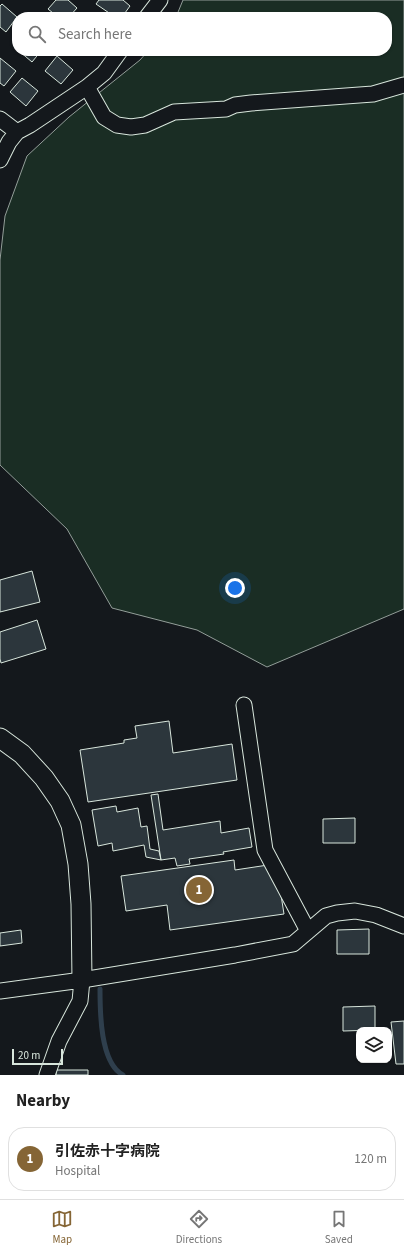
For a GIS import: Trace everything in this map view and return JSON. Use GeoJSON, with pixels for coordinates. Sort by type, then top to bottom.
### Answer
{"type":"FeatureCollection","features":[{"type":"Feature","properties":{"kind":"street"},"geometry":{"type":"LineString","coordinates":[[151,12],[160,0]]}},
{"type":"Feature","properties":{"kind":"street"},"geometry":{"type":"LineString","coordinates":[[0,160],[16,132],[87,87],[104,73],[116,56]]}},
{"type":"Feature","properties":{"kind":"street"},"geometry":{"type":"LineString","coordinates":[[87,87],[104,117],[117,125],[131,127],[145,125],[174,112],[226,109],[235,105],[251,103],[286,102],[373,94],[404,85]]}},
{"type":"Feature","properties":{"kind":"street"},"geometry":{"type":"LineString","coordinates":[[0,119],[16,132]]}},
{"type":"Feature","properties":{"kind":"street"},"geometry":{"type":"LineString","coordinates":[[244,705],[265,850],[308,931]]}},
{"type":"Feature","properties":{"kind":"street"},"geometry":{"type":"LineString","coordinates":[[0,738],[22,754],[44,778],[60,801],[71,826],[78,864],[82,980],[80,1001],[59,1041],[47,1075]]}},
{"type":"Feature","properties":{"kind":"street"},"geometry":{"type":"LineString","coordinates":[[0,991],[82,980],[294,944],[326,916],[354,911],[376,915],[404,926]]}},
{"type":"Feature","properties":{"kind":"green space"},"geometry":{"type":"Polygon","coordinates":[[[183,0],[404,0],[404,609],[267,667],[197,630],[112,608],[67,529],[0,465],[0,260],[5,216],[27,156],[69,117],[144,56],[392,56],[392,12],[178,12],[183,0]]]}},
{"type":"Feature","properties":{"kind":"building"},"geometry":{"type":"Polygon","coordinates":[[[56,0],[68,0],[77,8],[73,12],[52,12],[48,9],[56,0]]]}},
{"type":"Feature","properties":{"kind":"building"},"geometry":{"type":"Polygon","coordinates":[[[99,0],[123,0],[130,6],[126,12],[108,12],[96,4],[99,0]]]}},
{"type":"Feature","properties":{"kind":"building"},"geometry":{"type":"Polygon","coordinates":[[[2,4],[12,13],[12,24],[6,32],[0,27],[0,6],[2,4]]]}},
{"type":"Feature","properties":{"kind":"building"},"geometry":{"type":"Polygon","coordinates":[[[25,56],[37,56],[32,62],[25,56]]]}},
{"type":"Feature","properties":{"kind":"building"},"geometry":{"type":"Polygon","coordinates":[[[57,56],[73,70],[61,84],[45,71],[57,56]]]}},
{"type":"Feature","properties":{"kind":"building"},"geometry":{"type":"Polygon","coordinates":[[[0,58],[16,71],[4,86],[0,83],[0,58]]]}},
{"type":"Feature","properties":{"kind":"building"},"geometry":{"type":"Polygon","coordinates":[[[22,78],[38,91],[26,106],[10,92],[22,78]]]}},
{"type":"Feature","properties":{"kind":"building"},"geometry":{"type":"Polygon","coordinates":[[[32,571],[40,602],[0,612],[0,580],[32,571]]]}},
{"type":"Feature","properties":{"kind":"building"},"geometry":{"type":"Polygon","coordinates":[[[37,620],[46,649],[1,663],[0,632],[37,620]]]}},
{"type":"Feature","properties":{"kind":"building"},"geometry":{"type":"Polygon","coordinates":[[[169,721],[173,753],[232,744],[237,780],[88,802],[80,750],[124,743],[124,740],[137,738],[135,726],[169,721]]]}},
{"type":"Feature","properties":{"kind":"building"},"geometry":{"type":"Polygon","coordinates":[[[158,794],[163,830],[220,821],[221,833],[249,828],[252,847],[223,852],[224,854],[189,859],[190,864],[177,866],[175,858],[161,860],[151,795],[158,794]]]}},
{"type":"Feature","properties":{"kind":"building"},"geometry":{"type":"Polygon","coordinates":[[[116,806],[117,812],[138,808],[141,827],[147,826],[150,849],[159,851],[161,860],[146,857],[144,845],[113,851],[112,843],[98,846],[92,810],[116,806]]]}},
{"type":"Feature","properties":{"kind":"building"},"geometry":{"type":"Polygon","coordinates":[[[355,818],[355,843],[323,843],[323,819],[355,818]]]}},
{"type":"Feature","properties":{"kind":"building"},"geometry":{"type":"Polygon","coordinates":[[[234,860],[235,870],[268,865],[278,876],[284,914],[170,930],[167,905],[126,911],[121,876],[234,860]]]}},
{"type":"Feature","properties":{"kind":"building"},"geometry":{"type":"Polygon","coordinates":[[[369,929],[369,954],[337,954],[337,930],[369,929]]]}},
{"type":"Feature","properties":{"kind":"building"},"geometry":{"type":"Polygon","coordinates":[[[21,930],[22,943],[0,946],[0,933],[21,930]]]}},
{"type":"Feature","properties":{"kind":"building"},"geometry":{"type":"Polygon","coordinates":[[[375,1006],[375,1027],[356,1027],[356,1031],[343,1031],[343,1007],[375,1006]]]}},
{"type":"Feature","properties":{"kind":"building"},"geometry":{"type":"Polygon","coordinates":[[[404,1021],[404,1064],[396,1064],[391,1022],[404,1021]]]}},
{"type":"Feature","properties":{"kind":"building"},"geometry":{"type":"Polygon","coordinates":[[[56,1070],[88,1070],[88,1075],[56,1075],[56,1070]]]}},
{"type":"Feature","properties":{"kind":"waterway"},"geometry":{"type":"LineString","coordinates":[[100,989],[101,1023],[106,1048],[115,1069],[123,1075]]}},
{"type":"Feature","properties":{"kind":"place","name":"引佐赤十字病院"},"geometry":{"type":"Point","coordinates":[199,890]}}]}
